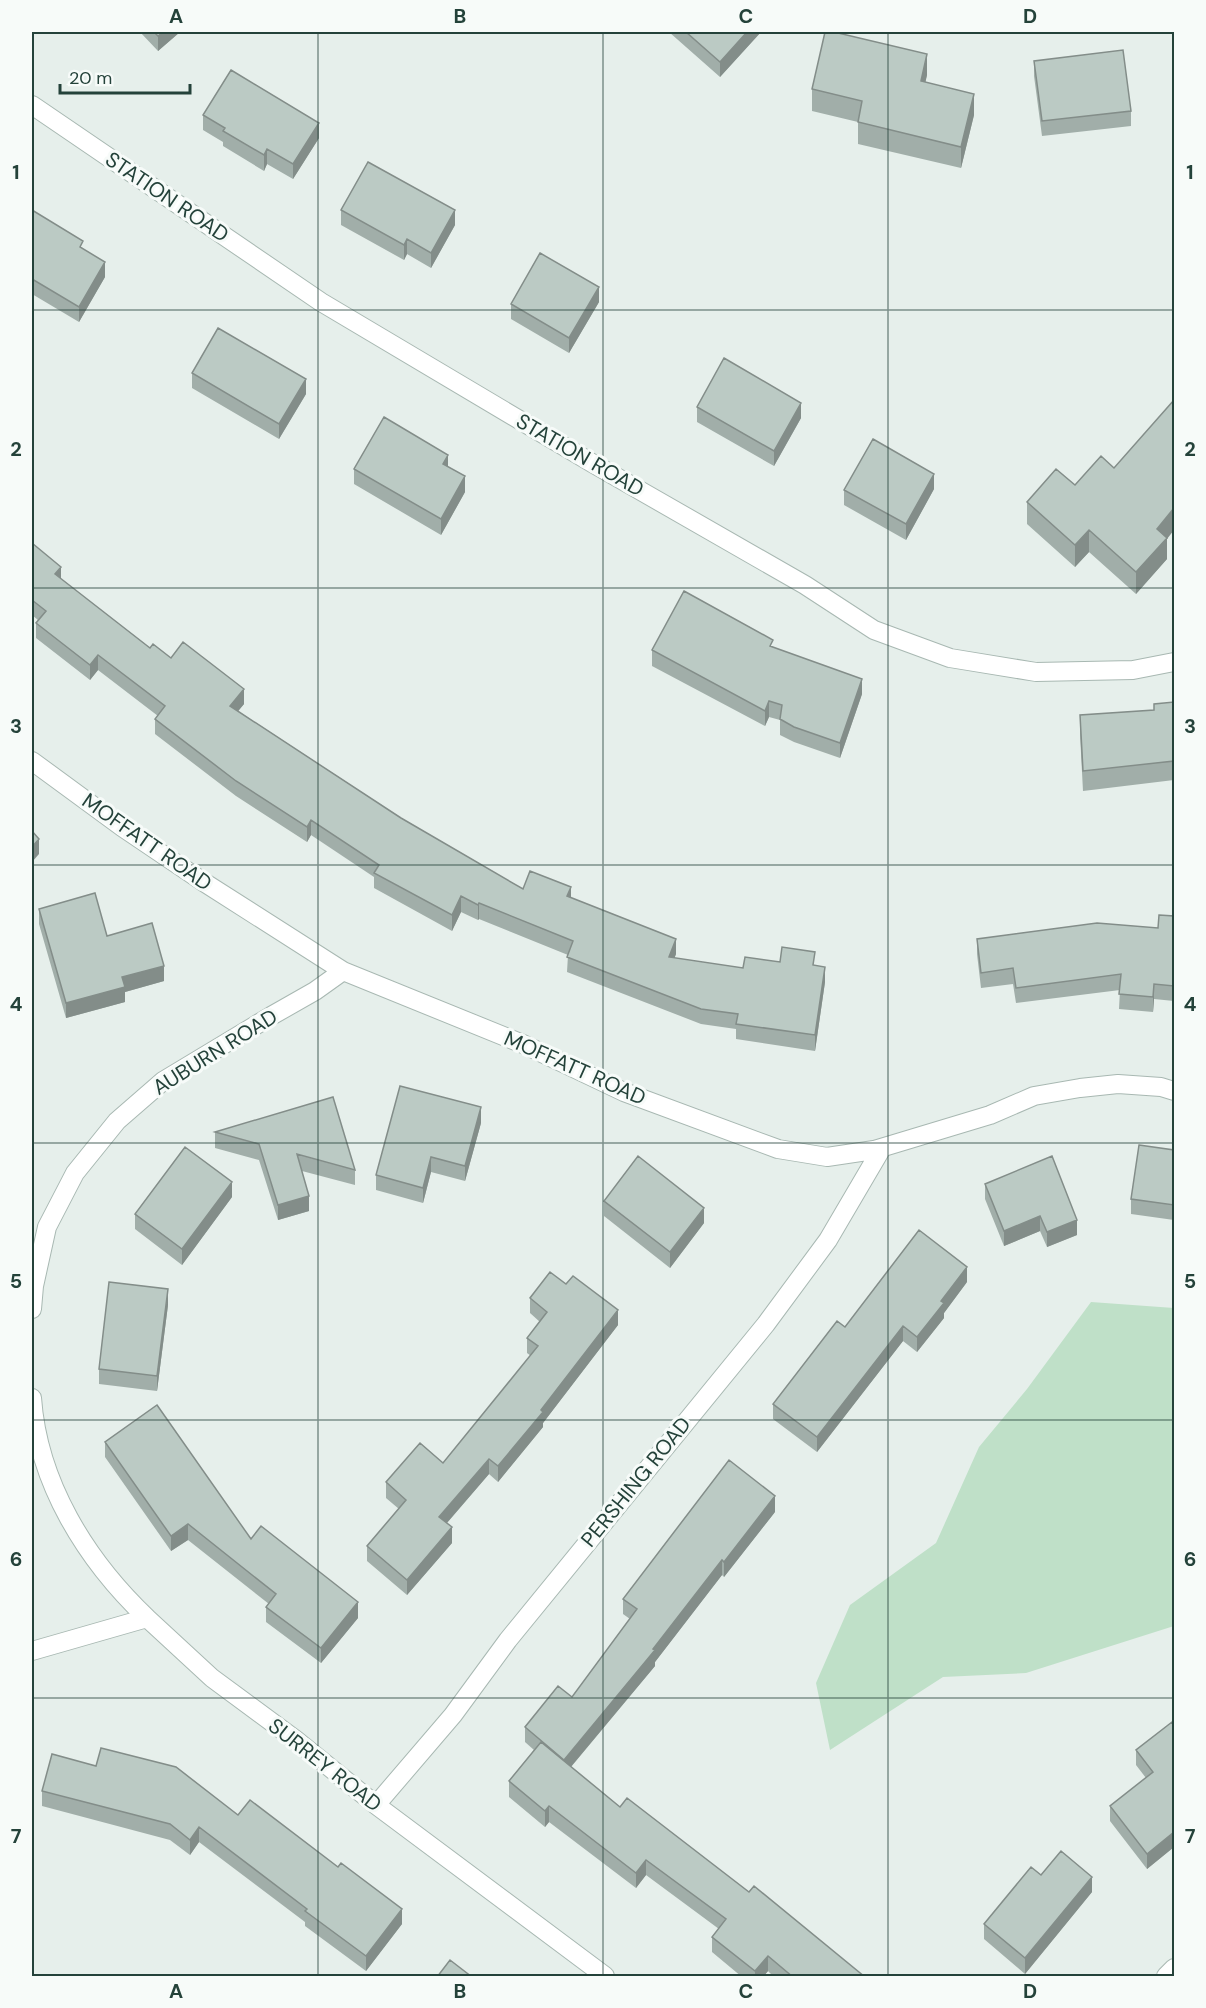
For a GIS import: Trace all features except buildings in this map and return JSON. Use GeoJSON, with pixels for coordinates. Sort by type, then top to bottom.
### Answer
{"type":"FeatureCollection","features":[{"type":"Feature","properties":{"kind":"street","name":"STATION ROAD"},"geometry":{"type":"LineString","coordinates":[[32,105],[321,302],[582,457],[805,585],[874,630],[950,658],[1036,672],[1133,670],[1174,662]]}},
{"type":"Feature","properties":{"kind":"street","name":"MOFFATT ROAD"},"geometry":{"type":"LineString","coordinates":[[32,761],[122,827],[202,881],[343,970],[512,1040],[624,1092],[778,1149],[827,1157],[882,1148],[990,1115],[1034,1096],[1118,1084],[1161,1087],[1174,1091]]}},
{"type":"Feature","properties":{"kind":"street","name":"AUBURN ROAD"},"geometry":{"type":"LineString","coordinates":[[32,1309],[34,1286],[47,1227],[75,1173],[117,1121],[163,1081],[315,991],[343,970]]}},
{"type":"Feature","properties":{"kind":"street","name":"PERSHING ROAD"},"geometry":{"type":"LineString","coordinates":[[376,1805],[453,1715],[508,1640],[765,1324],[828,1240],[882,1148]]}},
{"type":"Feature","properties":{"kind":"street"},"geometry":{"type":"LineString","coordinates":[[32,1398],[32,1411],[49,1481],[88,1553],[147,1618],[32,1652]]}},
{"type":"Feature","properties":{"kind":"street","name":"SURREY ROAD"},"geometry":{"type":"LineString","coordinates":[[147,1618],[212,1678],[605,1977]]}},
{"type":"Feature","properties":{"kind":"street"},"geometry":{"type":"LineString","coordinates":[[1166,1977],[1174,1968]]}},
{"type":"Feature","properties":{"kind":"green space"},"geometry":{"type":"Polygon","coordinates":[[[1091,1302],[1174,1308],[1174,1626],[1026,1673],[943,1677],[830,1750],[816,1683],[850,1605],[936,1543],[979,1447],[1027,1389],[1091,1302]]]}}]}
